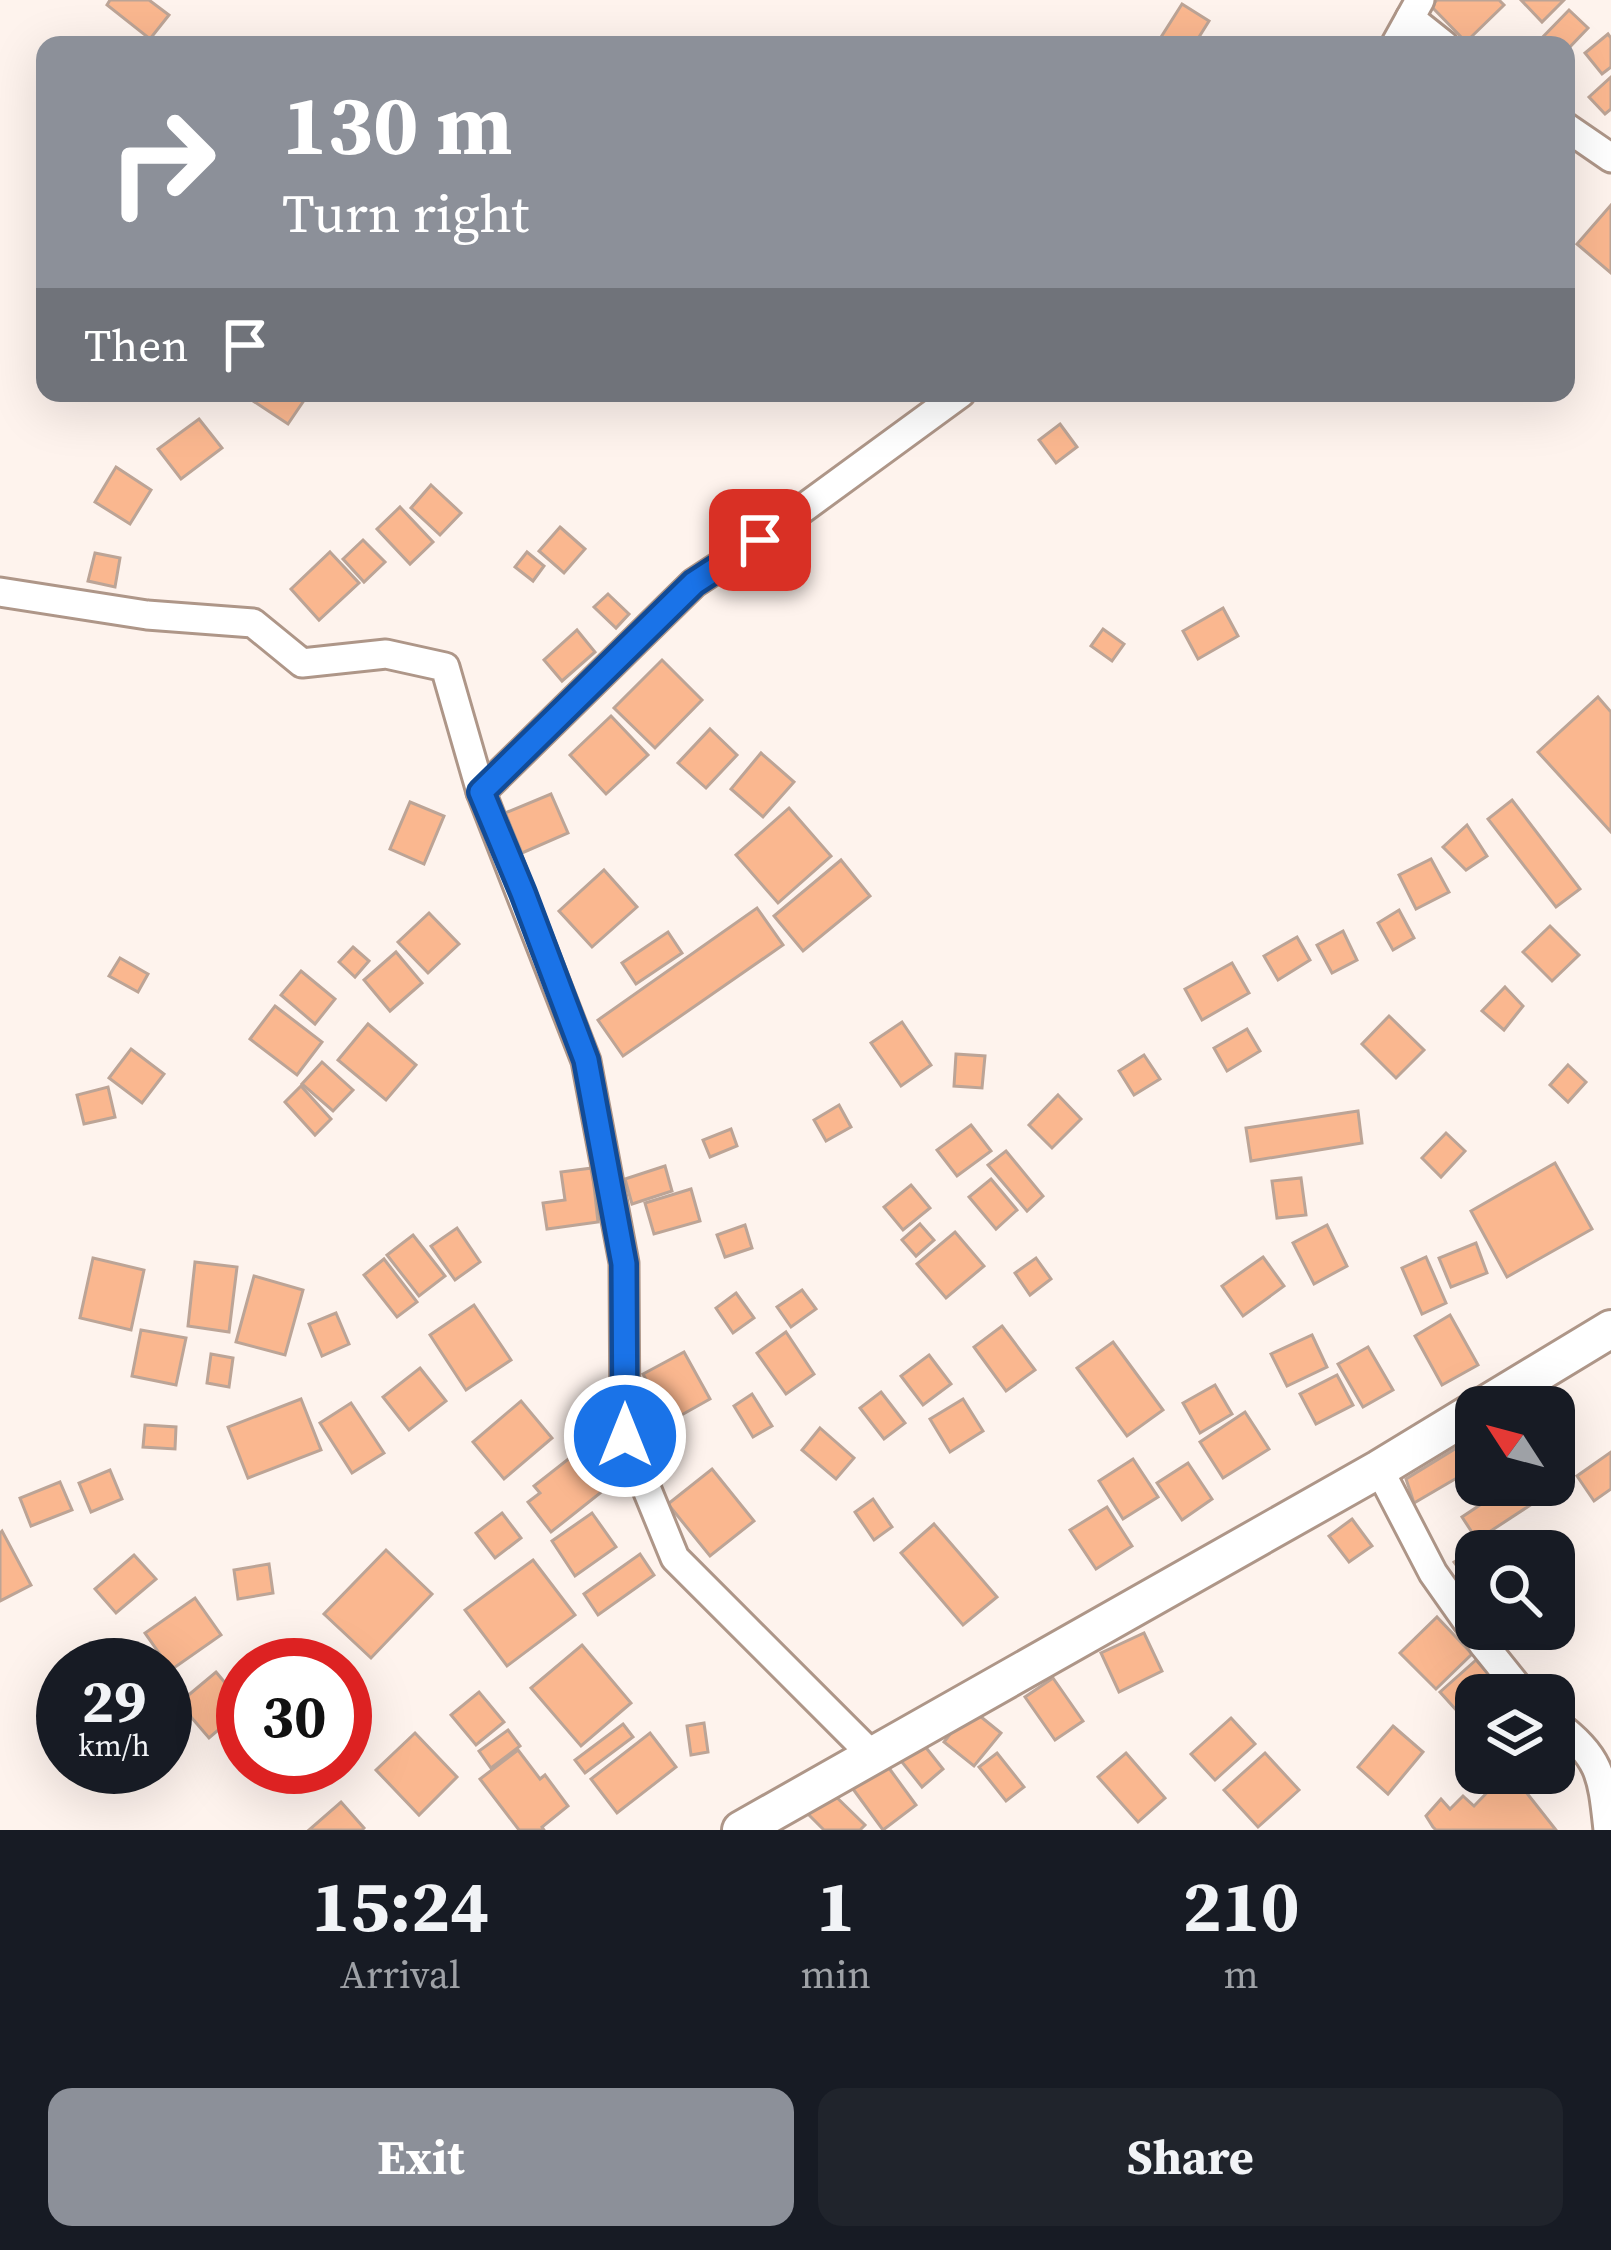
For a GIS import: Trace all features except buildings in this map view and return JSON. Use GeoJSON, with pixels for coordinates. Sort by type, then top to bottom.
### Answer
{"type":"FeatureCollection","features":[{"type":"Feature","properties":{"kind":"street"},"geometry":{"type":"LineString","coordinates":[[1400,36],[1415,9],[1437,36]]}},
{"type":"Feature","properties":{"kind":"street"},"geometry":{"type":"LineString","coordinates":[[1575,134],[1611,158]]}},
{"type":"Feature","properties":{"kind":"street"},"geometry":{"type":"LineString","coordinates":[[481,792],[694,583],[949,402]]}},
{"type":"Feature","properties":{"kind":"street"},"geometry":{"type":"LineString","coordinates":[[0,592],[147,615],[253,623],[302,663],[386,653],[445,668],[481,792],[586,1060],[624,1264],[625,1436],[675,1558],[872,1755]]}},
{"type":"Feature","properties":{"kind":"street"},"geometry":{"type":"LineString","coordinates":[[1517,1386],[1611,1329]]}},
{"type":"Feature","properties":{"kind":"street"},"geometry":{"type":"LineString","coordinates":[[741,1830],[1455,1423]]}},
{"type":"Feature","properties":{"kind":"street"},"geometry":{"type":"LineString","coordinates":[[1378,1469],[1433,1573],[1507,1674]]}},
{"type":"Feature","properties":{"kind":"street"},"geometry":{"type":"LineString","coordinates":[[1575,1738],[1603,1777],[1608,1830]]}},
{"type":"Feature","properties":{"kind":"route"},"geometry":{"type":"LineString","coordinates":[[625,1436],[624,1264],[586,1060],[481,792],[694,583],[760,540]]}}]}
